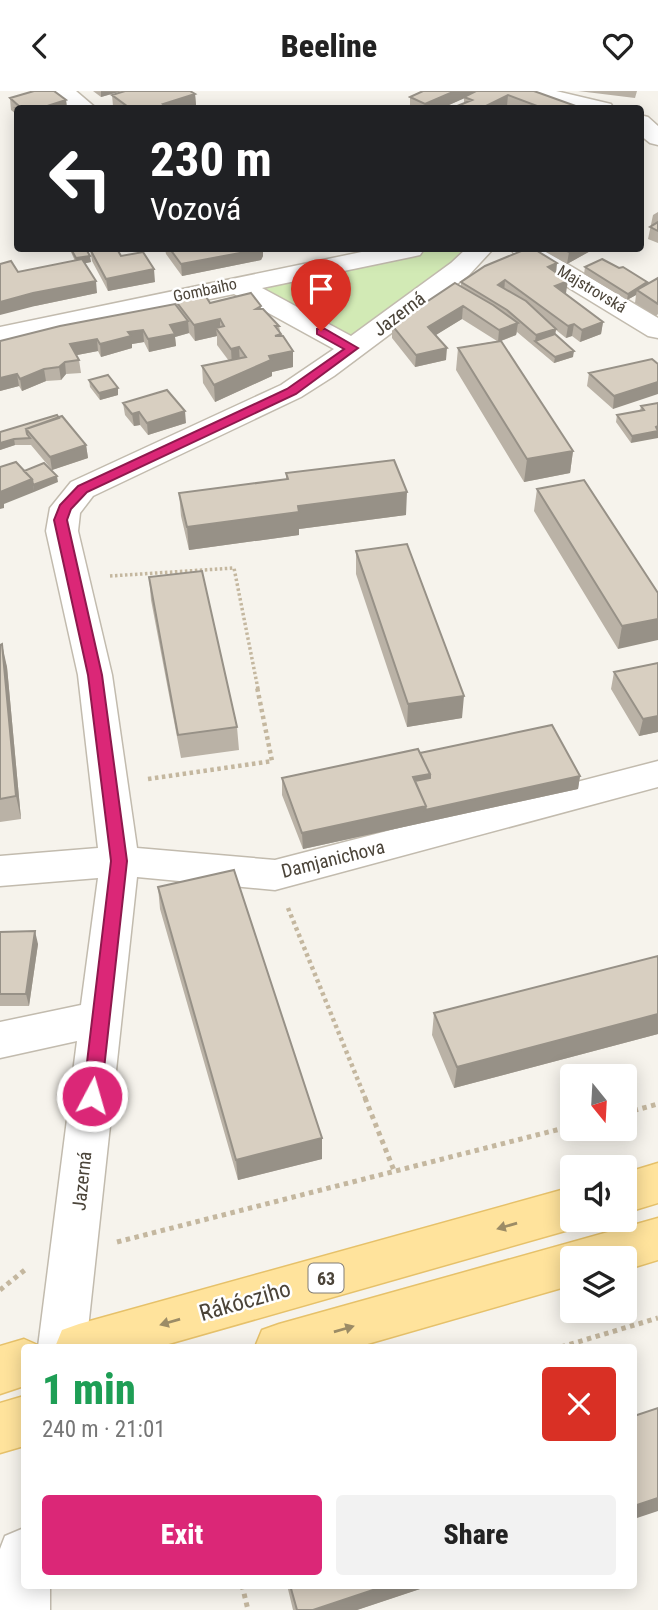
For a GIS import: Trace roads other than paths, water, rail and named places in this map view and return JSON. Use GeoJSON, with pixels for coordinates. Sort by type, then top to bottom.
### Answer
{"type":"FeatureCollection","features":[{"type":"Feature","properties":{"kind":"main road"},"geometry":{"type":"LineString","coordinates":[[637,1189],[658,1183]]}},
{"type":"Feature","properties":{"kind":"main road","name":"Rákócziho"},"geometry":{"type":"LineString","coordinates":[[90,1344],[560,1211]]}},
{"type":"Feature","properties":{"kind":"main road"},"geometry":{"type":"LineString","coordinates":[[633,1246],[658,1239]]}},
{"type":"Feature","properties":{"kind":"main road"},"geometry":{"type":"LineString","coordinates":[[289,1344],[560,1266]]}},
{"type":"Feature","properties":{"kind":"main road"},"geometry":{"type":"LineString","coordinates":[[0,1370],[21,1364]]}},
{"type":"Feature","properties":{"kind":"main road"},"geometry":{"type":"LineString","coordinates":[[0,1428],[21,1422]]}},
{"type":"Feature","properties":{"kind":"street"},"geometry":{"type":"LineString","coordinates":[[61,91],[80,105]]}},
{"type":"Feature","properties":{"kind":"street"},"geometry":{"type":"LineString","coordinates":[[527,91],[561,94],[592,105]]}},
{"type":"Feature","properties":{"kind":"street"},"geometry":{"type":"LineString","coordinates":[[644,124],[658,138]]}},
{"type":"Feature","properties":{"kind":"street"},"geometry":{"type":"LineString","coordinates":[[285,252],[309,268]]}},
{"type":"Feature","properties":{"kind":"street","name":"Gombaiho"},"geometry":{"type":"LineString","coordinates":[[0,335],[395,252]]}},
{"type":"Feature","properties":{"kind":"street","name":"Jazerná"},"geometry":{"type":"LineString","coordinates":[[62,1344],[119,861],[95,675],[61,520],[65,508],[82,489],[291,391],[460,269],[477,252]]}},
{"type":"Feature","properties":{"kind":"street","name":"Majstrovská"},"geometry":{"type":"LineString","coordinates":[[529,252],[658,330]]}},
{"type":"Feature","properties":{"kind":"street"},"geometry":{"type":"LineString","coordinates":[[235,284],[352,348]]}},
{"type":"Feature","properties":{"kind":"street","name":"Damjanichova"},"geometry":{"type":"LineString","coordinates":[[0,871],[119,861],[275,875],[658,774]]}},
{"type":"Feature","properties":{"kind":"street"},"geometry":{"type":"LineString","coordinates":[[0,1040],[101,1018]]}},
{"type":"Feature","properties":{"kind":"street"},"geometry":{"type":"LineString","coordinates":[[23,1589],[23,1610]]}}]}
